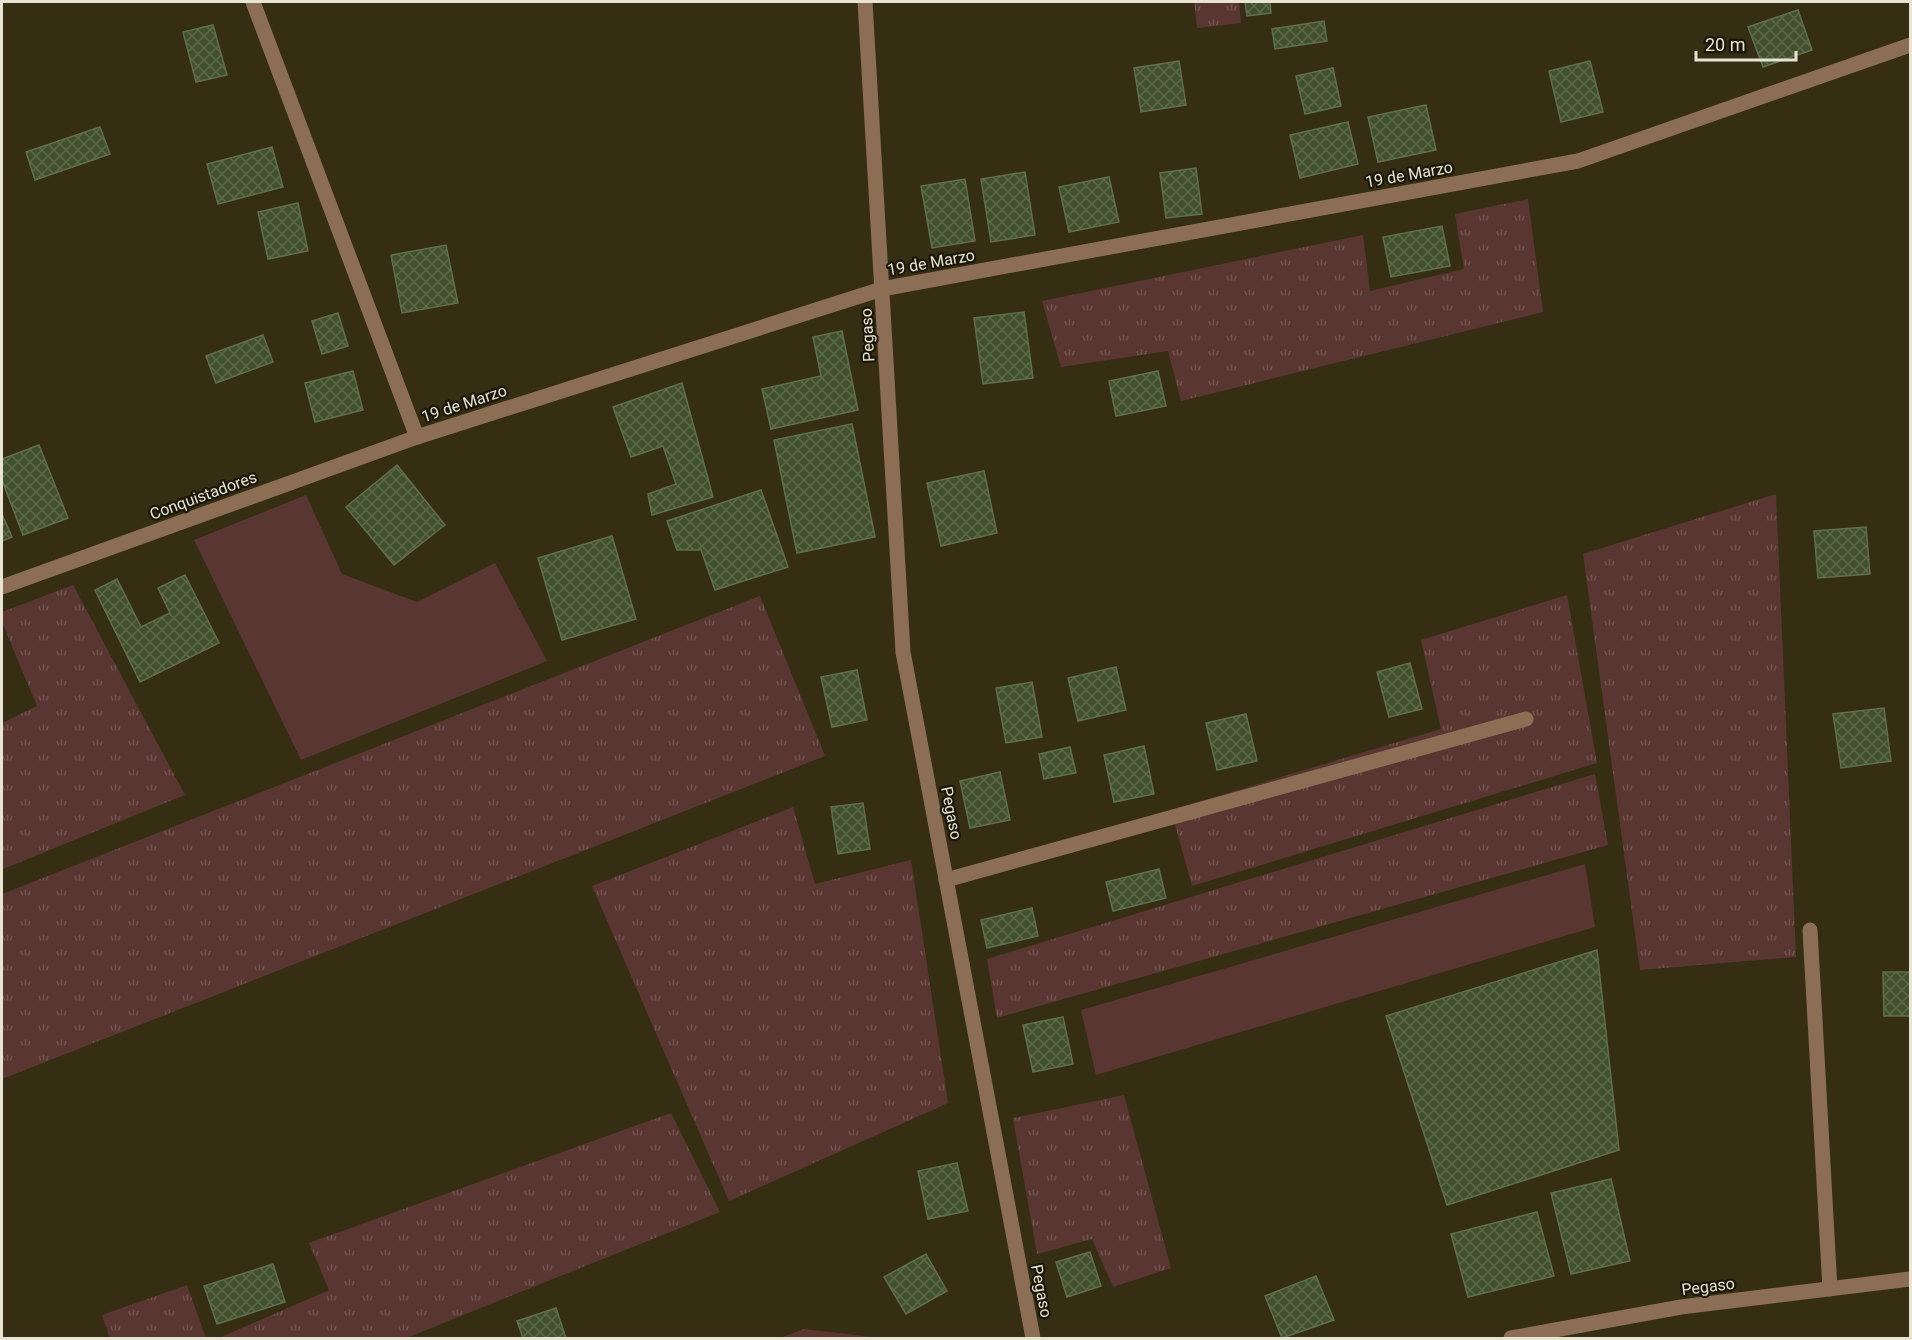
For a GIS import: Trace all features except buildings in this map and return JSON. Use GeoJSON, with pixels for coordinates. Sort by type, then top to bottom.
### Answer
{"type":"FeatureCollection","features":[{"type":"Feature","properties":{"kind":"street","name":"19 de Marzo"},"geometry":{"type":"LineString","coordinates":[[253,2],[417,437],[882,289],[1578,161],[1911,45]]}},
{"type":"Feature","properties":{"kind":"street","name":"Pegaso"},"geometry":{"type":"LineString","coordinates":[[865,2],[903,652],[1033,1338]]}},
{"type":"Feature","properties":{"kind":"street","name":"Conquistadores"},"geometry":{"type":"LineString","coordinates":[[2,587],[417,437]]}},
{"type":"Feature","properties":{"kind":"street"},"geometry":{"type":"LineString","coordinates":[[946,879],[1526,719]]}},
{"type":"Feature","properties":{"kind":"street"},"geometry":{"type":"LineString","coordinates":[[1810,930],[1830,1289]]}},
{"type":"Feature","properties":{"kind":"street","name":"Pegaso"},"geometry":{"type":"LineString","coordinates":[[1511,1338],[1681,1307],[1911,1279]]}},
{"type":"Feature","properties":{"kind":"green space"},"geometry":{"type":"Polygon","coordinates":[[[1194,2],[1239,2],[1241,23],[1197,28],[1194,2]]]}},
{"type":"Feature","properties":{"kind":"green space"},"geometry":{"type":"Polygon","coordinates":[[[1528,199],[1543,312],[1181,401],[1168,351],[1061,367],[1042,301],[1363,235],[1370,291],[1464,269],[1455,214],[1528,199]]]}},
{"type":"Feature","properties":{"kind":"green space"},"geometry":{"type":"Polygon","coordinates":[[[1776,494],[1796,957],[1640,970],[1583,554],[1776,494]]]}},
{"type":"Feature","properties":{"kind":"green space"},"geometry":{"type":"Polygon","coordinates":[[[306,495],[342,574],[417,602],[495,563],[547,661],[301,760],[194,540],[306,495]]]}},
{"type":"Feature","properties":{"kind":"green space"},"geometry":{"type":"Polygon","coordinates":[[[73,585],[185,795],[3,869],[2,723],[37,706],[2,622],[2,612],[73,585]]]}},
{"type":"Feature","properties":{"kind":"green space"},"geometry":{"type":"Polygon","coordinates":[[[1567,595],[1597,763],[1192,886],[1171,810],[1441,729],[1421,640],[1567,595]]]}},
{"type":"Feature","properties":{"kind":"green space"},"geometry":{"type":"Polygon","coordinates":[[[760,596],[825,756],[2,1079],[2,894],[760,596]]]}},
{"type":"Feature","properties":{"kind":"green space"},"geometry":{"type":"Polygon","coordinates":[[[1595,774],[1608,845],[997,1018],[987,959],[1595,774]]]}},
{"type":"Feature","properties":{"kind":"green space"},"geometry":{"type":"Polygon","coordinates":[[[793,807],[815,884],[911,860],[948,1103],[729,1201],[592,886],[793,807]]]}},
{"type":"Feature","properties":{"kind":"green space"},"geometry":{"type":"Polygon","coordinates":[[[1585,864],[1595,927],[1096,1075],[1081,1010],[1585,864]]]}},
{"type":"Feature","properties":{"kind":"green space"},"geometry":{"type":"Polygon","coordinates":[[[1124,1095],[1171,1268],[1113,1287],[1092,1239],[1037,1254],[1013,1118],[1124,1095]]]}},
{"type":"Feature","properties":{"kind":"green space"},"geometry":{"type":"Polygon","coordinates":[[[671,1113],[720,1212],[406,1338],[219,1338],[329,1290],[309,1243],[671,1113]]]}},
{"type":"Feature","properties":{"kind":"green space"},"geometry":{"type":"Polygon","coordinates":[[[187,1285],[206,1338],[110,1338],[102,1315],[187,1285]]]}},
{"type":"Feature","properties":{"kind":"green space"},"geometry":{"type":"Polygon","coordinates":[[[804,1329],[880,1338],[780,1338],[804,1329]]]}}]}
